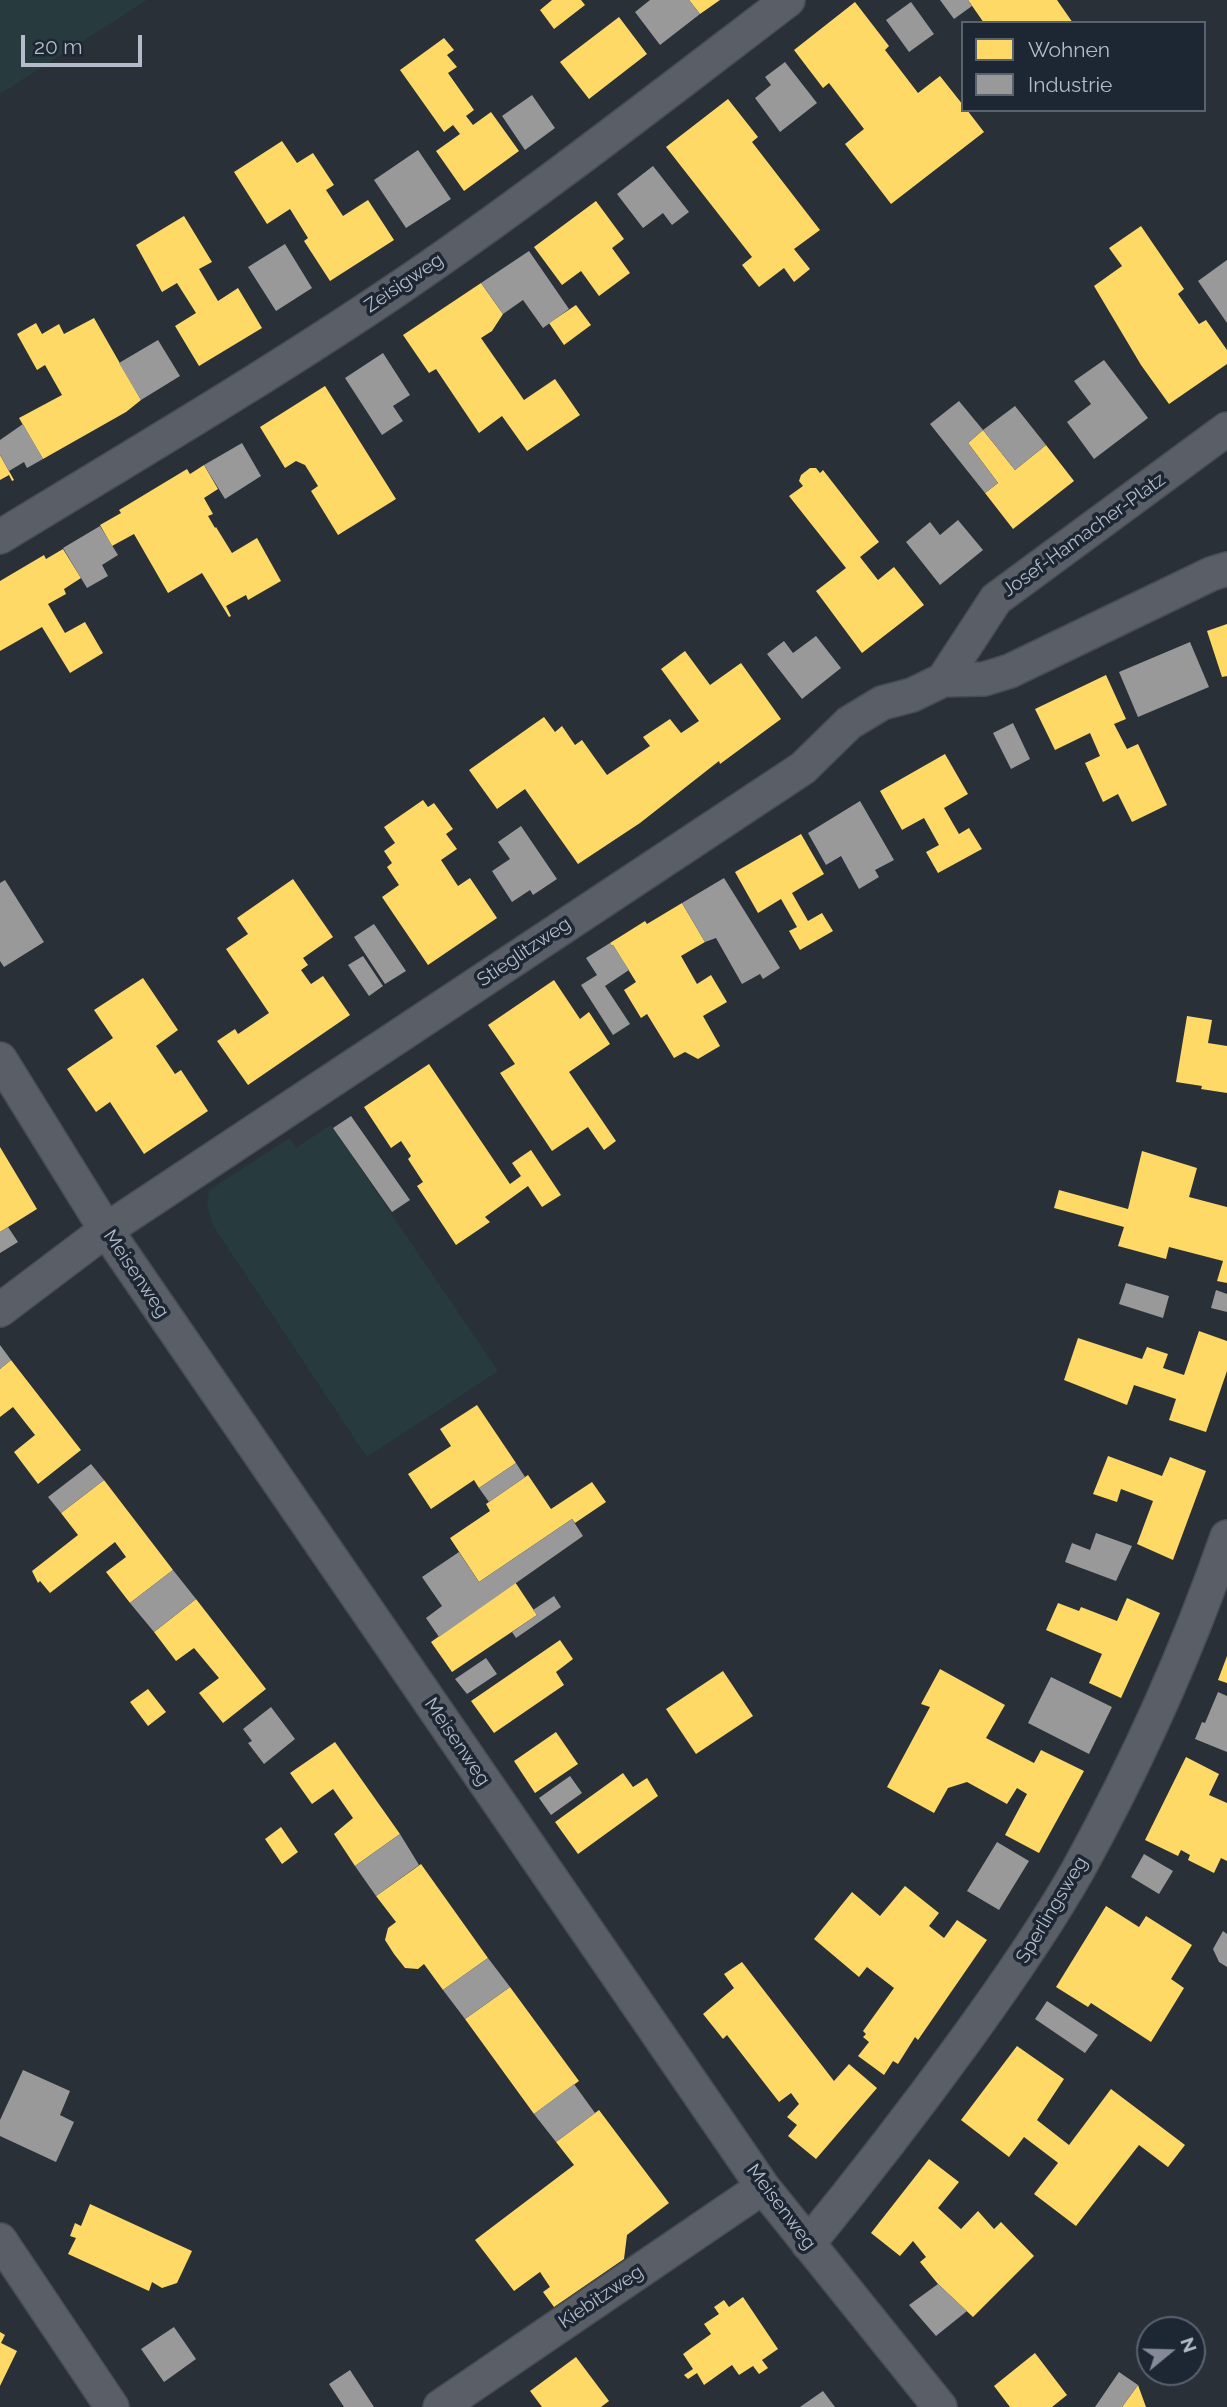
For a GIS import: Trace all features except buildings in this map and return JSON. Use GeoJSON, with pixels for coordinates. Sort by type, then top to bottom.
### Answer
{"type":"FeatureCollection","features":[{"type":"Feature","properties":{"kind":"street","name":"Zeisigweg"},"geometry":{"type":"LineString","coordinates":[[0,537],[242,391],[395,290],[538,191],[788,0]]}},
{"type":"Feature","properties":{"kind":"street","name":"Josef-Hamacher-Platz"},"geometry":{"type":"LineString","coordinates":[[943,680],[996,599],[1227,429]]}},
{"type":"Feature","properties":{"kind":"street"},"geometry":{"type":"LineString","coordinates":[[943,680],[984,679],[1010,671],[1227,569]]}},
{"type":"Feature","properties":{"kind":"street","name":"Stieglitzweg"},"geometry":{"type":"LineString","coordinates":[[0,1311],[106,1230],[803,768],[849,723],[882,702],[912,695],[943,680]]}},
{"type":"Feature","properties":{"kind":"street","name":"Meisenweg"},"geometry":{"type":"LineString","coordinates":[[0,1059],[106,1230],[763,2187],[940,2407]]}},
{"type":"Feature","properties":{"kind":"street","name":"Sperlingsweg"},"geometry":{"type":"LineString","coordinates":[[808,2244],[857,2185],[1011,1977],[1077,1872],[1142,1748],[1200,1613],[1227,1537]]}},
{"type":"Feature","properties":{"kind":"street","name":"Kiebitzweg"},"geometry":{"type":"LineString","coordinates":[[440,2407],[763,2187]]}},
{"type":"Feature","properties":{"kind":"street"},"geometry":{"type":"LineString","coordinates":[[0,2240],[112,2407]]}},
{"type":"Feature","properties":{"kind":"green space"},"geometry":{"type":"Polygon","coordinates":[[[0,0],[147,0],[0,94],[0,0]]]}},
{"type":"Feature","properties":{"kind":"green space"},"geometry":{"type":"Polygon","coordinates":[[[331,1125],[498,1371],[367,1457],[212,1224],[207,1203],[209,1190],[290,1138],[296,1148],[331,1125]]]}}]}
